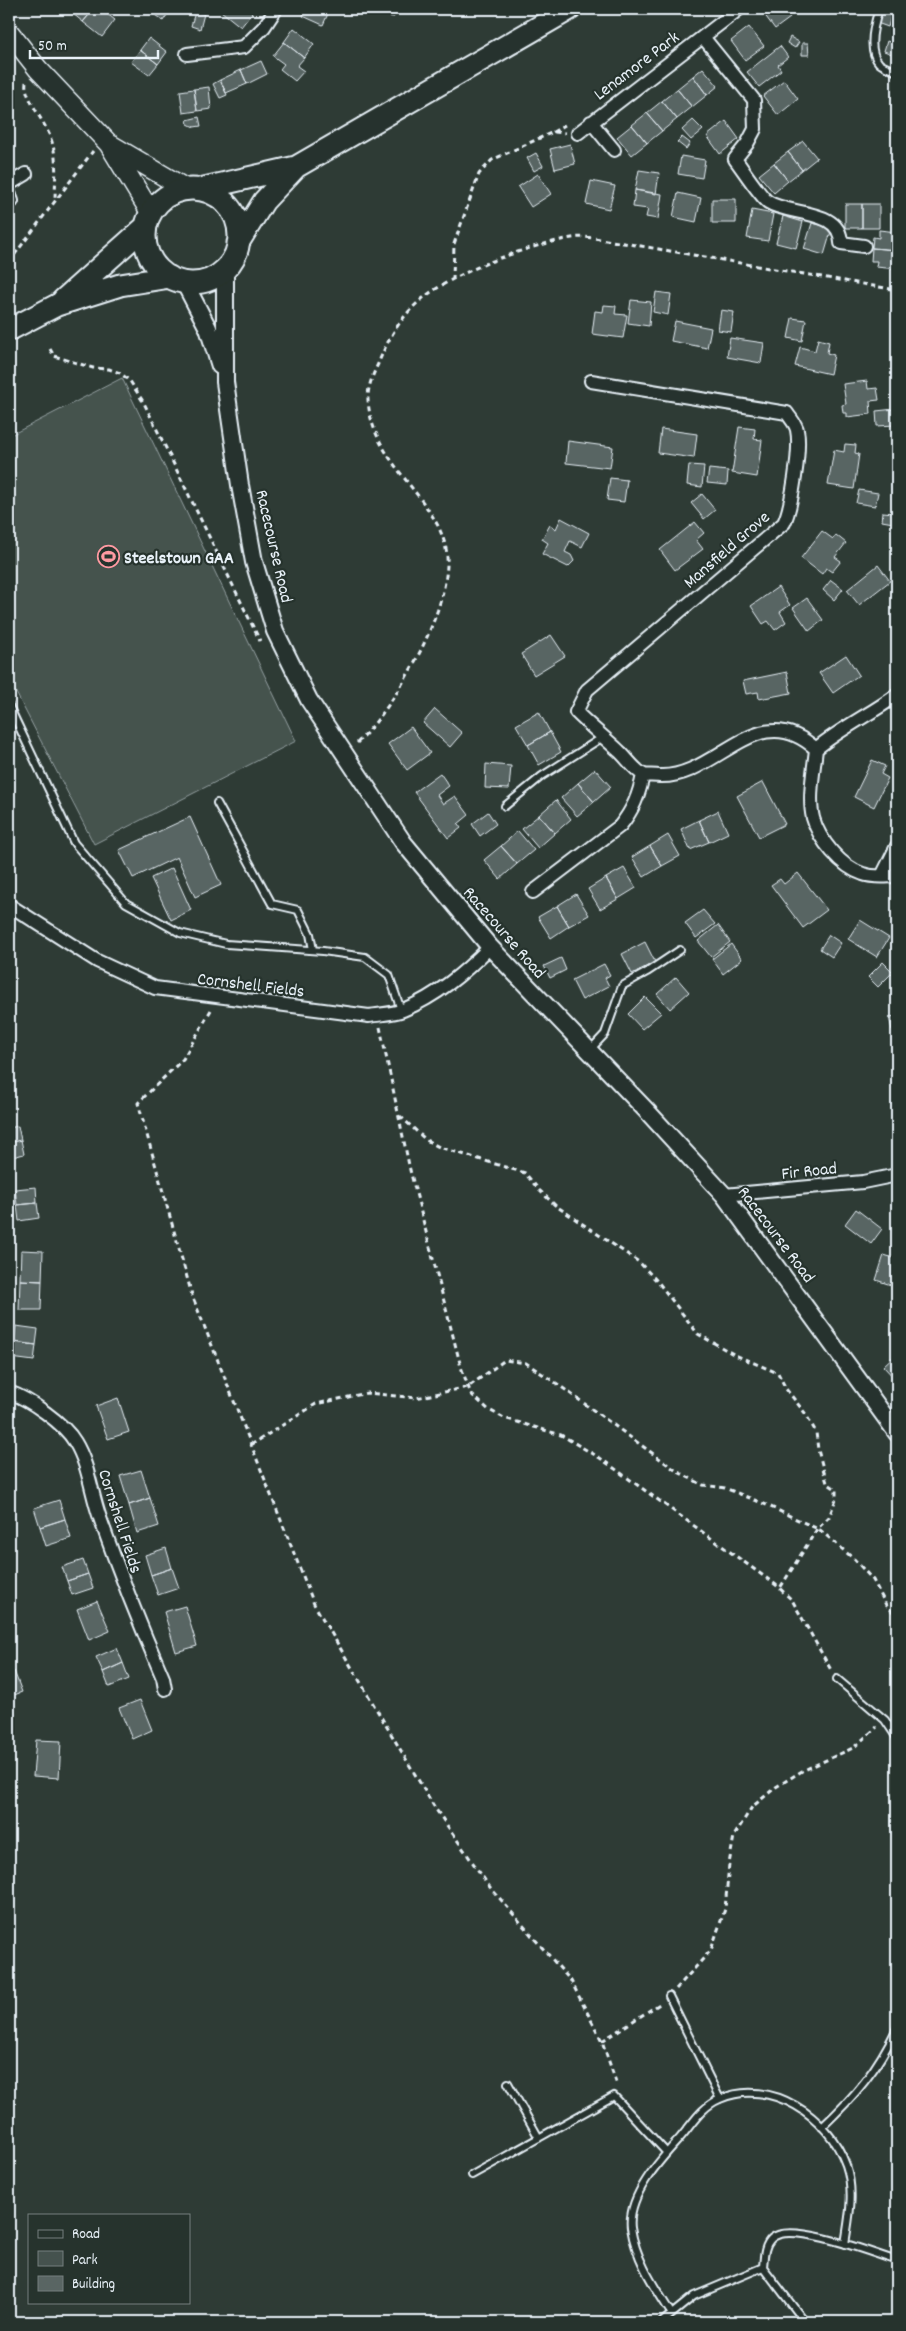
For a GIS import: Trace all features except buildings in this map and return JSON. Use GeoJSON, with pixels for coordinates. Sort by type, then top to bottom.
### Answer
{"type":"FeatureCollection","features":[{"type":"Feature","properties":{"kind":"highway"},"geometry":{"type":"LineString","coordinates":[[9,330],[57,305],[120,286],[177,280],[200,282],[214,278],[225,269],[234,257],[238,243],[264,201],[296,167],[570,9]]}},
{"type":"Feature","properties":{"kind":"highway"},"geometry":{"type":"LineString","coordinates":[[57,305],[148,220],[160,201],[172,193],[296,167]]}},
{"type":"Feature","properties":{"kind":"highway"},"geometry":{"type":"LineString","coordinates":[[193,189],[214,194],[226,203],[234,215],[238,228],[238,243]]}},
{"type":"Feature","properties":{"kind":"highway"},"geometry":{"type":"LineString","coordinates":[[148,220],[145,242],[149,256],[158,269],[177,280]]}},
{"type":"Feature","properties":{"kind":"main road"},"geometry":{"type":"LineString","coordinates":[[9,32],[38,69],[106,141],[148,220]]}},
{"type":"Feature","properties":{"kind":"main road"},"geometry":{"type":"LineString","coordinates":[[106,141],[193,189]]}},
{"type":"Feature","properties":{"kind":"street"},"geometry":{"type":"LineString","coordinates":[[187,54],[244,47],[264,26],[276,9]]}},
{"type":"Feature","properties":{"kind":"street","name":"Lenamore Park"},"geometry":{"type":"LineString","coordinates":[[578,133],[739,9]]}},
{"type":"Feature","properties":{"kind":"street","name":"Lenamore Park"},"geometry":{"type":"LineString","coordinates":[[702,37],[754,100],[755,128],[747,144],[735,158],[768,202],[831,222],[841,234],[841,243],[864,246]]}},
{"type":"Feature","properties":{"kind":"street","name":"Lenamore Park"},"geometry":{"type":"LineString","coordinates":[[591,122],[614,150]]}},
{"type":"Feature","properties":{"kind":"street"},"geometry":{"type":"LineString","coordinates":[[9,184],[26,174]]}},
{"type":"Feature","properties":{"kind":"street","name":"Racecourse Road"},"geometry":{"type":"LineString","coordinates":[[225,269],[225,382],[240,485],[254,562],[275,630],[309,700],[403,842],[490,948],[590,1051],[724,1195],[897,1433]]}},
{"type":"Feature","properties":{"kind":"street","name":"Racecourse Road"},"geometry":{"type":"LineString","coordinates":[[177,280],[208,328],[225,382]]}},
{"type":"Feature","properties":{"kind":"street","name":"Mansfield Grove"},"geometry":{"type":"LineString","coordinates":[[592,381],[787,413],[797,429],[797,454],[790,512],[784,523],[587,690],[576,712],[643,775]]}},
{"type":"Feature","properties":{"kind":"street"},"geometry":{"type":"LineString","coordinates":[[897,695],[864,718],[831,736],[816,749],[812,786],[813,818],[829,850],[849,867],[863,874],[897,876]]}},
{"type":"Feature","properties":{"kind":"street"},"geometry":{"type":"LineString","coordinates":[[533,892],[620,826],[631,812],[640,793],[643,775],[664,776],[684,772],[751,736],[768,732],[787,731],[805,739],[816,749]]}},
{"type":"Feature","properties":{"kind":"street"},"geometry":{"type":"LineString","coordinates":[[882,876],[897,846]]}},
{"type":"Feature","properties":{"kind":"street","name":"Cornshell Fields"},"geometry":{"type":"LineString","coordinates":[[9,905],[97,961],[155,988],[369,1016],[402,1010],[439,991],[467,970],[490,948]]}},
{"type":"Feature","properties":{"kind":"street","name":"Fir Road"},"geometry":{"type":"LineString","coordinates":[[724,1195],[862,1182],[897,1175]]}},
{"type":"Feature","properties":{"kind":"street","name":"Cornshell Fields"},"geometry":{"type":"LineString","coordinates":[[9,1392],[51,1417],[75,1441],[93,1487],[99,1514],[127,1594],[163,1678],[164,1689]]}},
{"type":"Feature","properties":{"kind":"lane"},"geometry":{"type":"LineString","coordinates":[[879,9],[873,35],[874,55],[880,64],[897,72]]}},
{"type":"Feature","properties":{"kind":"lane"},"geometry":{"type":"LineString","coordinates":[[9,706],[74,843],[126,903],[180,933],[226,944],[313,950],[365,957],[390,975],[402,1010]]}},
{"type":"Feature","properties":{"kind":"lane"},"geometry":{"type":"LineString","coordinates":[[505,806],[542,776],[602,737]]}},
{"type":"Feature","properties":{"kind":"lane"},"geometry":{"type":"LineString","coordinates":[[217,803],[272,904],[298,910],[310,934],[313,950]]}},
{"type":"Feature","properties":{"kind":"lane"},"geometry":{"type":"LineString","coordinates":[[590,1051],[605,1034],[622,986],[680,950]]}},
{"type":"Feature","properties":{"kind":"lane"},"geometry":{"type":"LineString","coordinates":[[837,1679],[885,1720],[897,1738]]}},
{"type":"Feature","properties":{"kind":"lane"},"geometry":{"type":"LineString","coordinates":[[669,1996],[720,2099]]}},
{"type":"Feature","properties":{"kind":"lane"},"geometry":{"type":"LineString","coordinates":[[822,2127],[855,2096],[884,2056],[897,2028]]}},
{"type":"Feature","properties":{"kind":"lane"},"geometry":{"type":"LineString","coordinates":[[508,2083],[539,2138]]}},
{"type":"Feature","properties":{"kind":"lane"},"geometry":{"type":"LineString","coordinates":[[672,2313],[640,2262],[631,2227],[633,2207],[658,2160],[698,2114],[720,2099],[745,2093],[774,2095],[795,2105],[830,2135],[846,2165],[852,2196],[845,2244]]}},
{"type":"Feature","properties":{"kind":"lane"},"geometry":{"type":"LineString","coordinates":[[472,2175],[614,2096],[666,2152]]}},
{"type":"Feature","properties":{"kind":"lane"},"geometry":{"type":"LineString","coordinates":[[805,2322],[763,2267],[764,2253],[771,2238],[783,2232],[804,2234],[845,2244],[897,2261]]}},
{"type":"Feature","properties":{"kind":"lane"},"geometry":{"type":"LineString","coordinates":[[662,2322],[694,2296],[763,2267]]}},
{"type":"Feature","properties":{"kind":"path"},"geometry":{"type":"LineString","coordinates":[[38,69],[27,78],[25,85],[27,94],[52,140],[55,164],[55,202]]}},
{"type":"Feature","properties":{"kind":"path"},"geometry":{"type":"LineString","coordinates":[[453,280],[454,244],[478,174],[492,160],[553,132],[578,133]]}},
{"type":"Feature","properties":{"kind":"path"},"geometry":{"type":"LineString","coordinates":[[9,262],[55,202],[106,141]]}},
{"type":"Feature","properties":{"kind":"path"},"geometry":{"type":"LineString","coordinates":[[346,754],[372,729],[402,688],[420,651],[441,598],[446,574],[447,555],[434,519],[382,448],[371,423],[368,398],[373,374],[388,338],[407,313],[422,299],[474,269],[546,244],[573,238],[590,237],[897,290]]}},
{"type":"Feature","properties":{"kind":"path"},"geometry":{"type":"LineString","coordinates":[[50,350],[54,356],[93,368],[108,369],[120,373],[130,381],[144,403],[264,649]]}},
{"type":"Feature","properties":{"kind":"path"},"geometry":{"type":"LineString","coordinates":[[214,997],[209,1015],[183,1059],[138,1104],[192,1295],[314,1604],[435,1808],[489,1886],[571,1981],[602,2041],[617,2084],[614,2096]]}},
{"type":"Feature","properties":{"kind":"path"},"geometry":{"type":"LineString","coordinates":[[381,1014],[381,1035],[400,1115],[410,1170],[461,1367],[471,1394],[489,1410],[504,1418],[561,1435],[600,1458],[780,1588],[792,1600],[824,1660],[837,1679]]}},
{"type":"Feature","properties":{"kind":"path"},"geometry":{"type":"LineString","coordinates":[[400,1115],[419,1134],[440,1147],[525,1173],[538,1190],[556,1206],[639,1262],[658,1282],[698,1334],[735,1355],[778,1373],[786,1389],[805,1413],[816,1432],[818,1450],[827,1483],[836,1489],[836,1499],[829,1517],[817,1529],[780,1588]]}},
{"type":"Feature","properties":{"kind":"path"},"geometry":{"type":"LineString","coordinates":[[251,1445],[316,1404],[367,1393],[416,1398],[468,1387],[505,1360],[526,1363],[586,1402],[620,1430],[678,1472],[703,1485],[725,1488],[762,1503],[817,1529],[854,1559],[873,1580],[886,1605],[897,1616]]}},
{"type":"Feature","properties":{"kind":"path"},"geometry":{"type":"LineString","coordinates":[[602,2041],[669,1996],[711,1950],[725,1909],[729,1864],[734,1836],[752,1806],[802,1770],[853,1748],[885,1720]]}},
{"type":"Feature","properties":{"kind":"green space","name":"Steelstown GAA"},"geometry":{"type":"Polygon","coordinates":[[[122,378],[296,741],[94,844],[9,679],[9,436],[122,378]]]}},
{"type":"Feature","properties":{"kind":"place","name":"Steelstown GAA"},"geometry":{"type":"Point","coordinates":[108,557]}}]}
